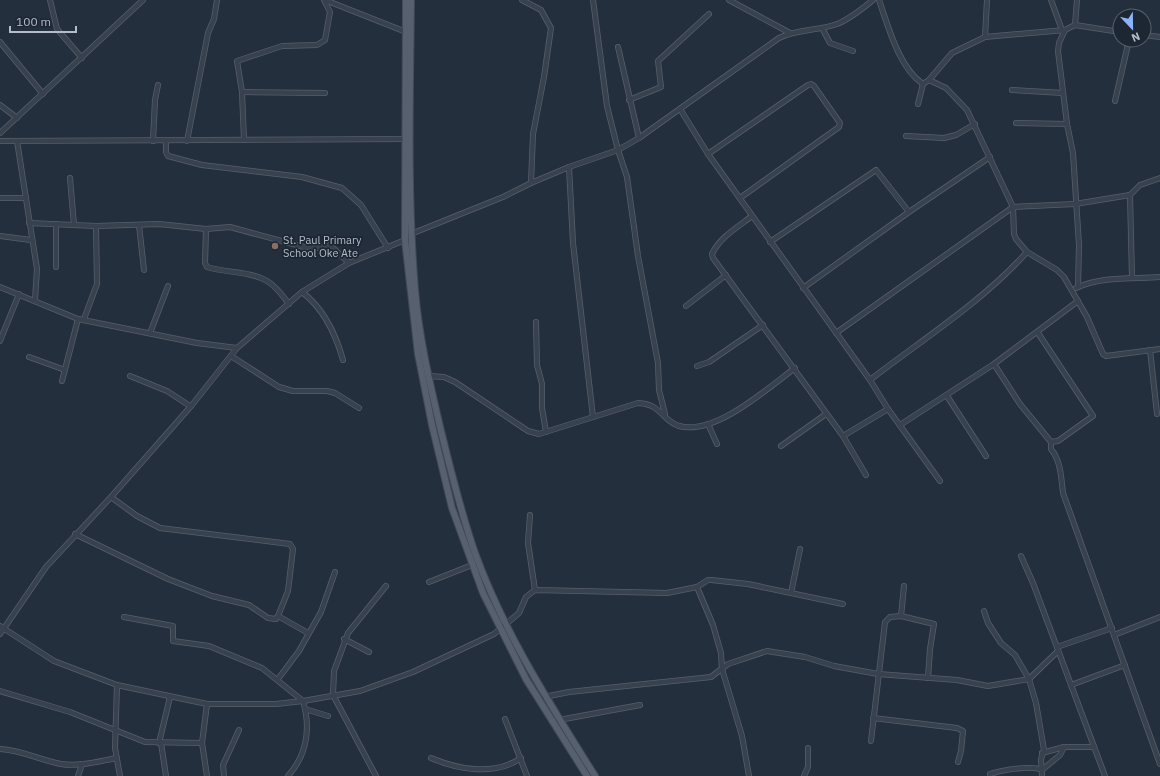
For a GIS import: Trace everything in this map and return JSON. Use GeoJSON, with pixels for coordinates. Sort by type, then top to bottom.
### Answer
{"type":"FeatureCollection","features":[{"type":"Feature","properties":{"kind":"main road"},"geometry":{"type":"LineString","coordinates":[[406,0],[408,182],[415,292],[423,353],[456,491],[475,553],[506,624],[544,697],[595,776]]}},
{"type":"Feature","properties":{"kind":"main road"},"geometry":{"type":"LineString","coordinates":[[411,0],[405,240],[418,354],[432,425],[449,496],[472,565],[500,629],[534,693],[587,776]]}},
{"type":"Feature","properties":{"kind":"street"},"geometry":{"type":"LineString","coordinates":[[50,0],[57,29],[82,58]]}},
{"type":"Feature","properties":{"kind":"street"},"geometry":{"type":"LineString","coordinates":[[0,133],[143,0]]}},
{"type":"Feature","properties":{"kind":"street"},"geometry":{"type":"LineString","coordinates":[[187,141],[208,33],[214,19],[217,0]]}},
{"type":"Feature","properties":{"kind":"street"},"geometry":{"type":"LineString","coordinates":[[244,140],[242,92],[238,61],[282,46],[317,45],[325,40],[330,12],[324,0]]}},
{"type":"Feature","properties":{"kind":"street"},"geometry":{"type":"LineString","coordinates":[[324,0],[406,32]]}},
{"type":"Feature","properties":{"kind":"street"},"geometry":{"type":"LineString","coordinates":[[593,0],[607,106],[618,150],[627,177],[638,256],[658,363],[659,390],[665,414]]}},
{"type":"Feature","properties":{"kind":"street"},"geometry":{"type":"LineString","coordinates":[[729,0],[790,33]]}},
{"type":"Feature","properties":{"kind":"street"},"geometry":{"type":"LineString","coordinates":[[739,5],[742,0]]}},
{"type":"Feature","properties":{"kind":"street"},"geometry":{"type":"LineString","coordinates":[[411,234],[503,197],[569,167],[618,150],[639,138],[768,45],[790,33],[822,28],[846,20],[873,0]]}},
{"type":"Feature","properties":{"kind":"street"},"geometry":{"type":"LineString","coordinates":[[879,0],[897,50],[914,77],[923,84]]}},
{"type":"Feature","properties":{"kind":"street"},"geometry":{"type":"LineString","coordinates":[[984,37],[987,0]]}},
{"type":"Feature","properties":{"kind":"street"},"geometry":{"type":"LineString","coordinates":[[1051,0],[1063,30],[1058,51],[1067,124],[1073,153],[1079,245],[1078,287]]}},
{"type":"Feature","properties":{"kind":"street"},"geometry":{"type":"LineString","coordinates":[[1075,25],[1077,0]]}},
{"type":"Feature","properties":{"kind":"street"},"geometry":{"type":"LineString","coordinates":[[525,1],[541,10],[551,28],[544,78],[533,134],[531,183]]}},
{"type":"Feature","properties":{"kind":"street"},"geometry":{"type":"LineString","coordinates":[[630,100],[661,87],[658,61],[710,14]]}},
{"type":"Feature","properties":{"kind":"street"},"geometry":{"type":"LineString","coordinates":[[918,104],[923,84],[930,80],[952,53],[984,37],[1063,30],[1075,25],[1112,31]]}},
{"type":"Feature","properties":{"kind":"street"},"geometry":{"type":"LineString","coordinates":[[822,28],[830,43],[853,51]]}},
{"type":"Feature","properties":{"kind":"street"},"geometry":{"type":"LineString","coordinates":[[0,42],[43,94]]}},
{"type":"Feature","properties":{"kind":"street"},"geometry":{"type":"LineString","coordinates":[[618,47],[639,138]]}},
{"type":"Feature","properties":{"kind":"street"},"geometry":{"type":"LineString","coordinates":[[1115,101],[1127,48]]}},
{"type":"Feature","properties":{"kind":"street"},"geometry":{"type":"LineString","coordinates":[[930,80],[946,88],[967,110],[975,124],[1013,207],[1014,234],[1021,247],[1057,270],[1073,290],[1103,354],[1106,356],[1160,349]]}},
{"type":"Feature","properties":{"kind":"street"},"geometry":{"type":"LineString","coordinates":[[708,154],[808,85],[811,84],[814,86],[828,104],[840,123],[839,127],[740,198]]}},
{"type":"Feature","properties":{"kind":"street"},"geometry":{"type":"LineString","coordinates":[[153,141],[154,100],[158,85]]}},
{"type":"Feature","properties":{"kind":"street"},"geometry":{"type":"LineString","coordinates":[[1012,90],[1063,93]]}},
{"type":"Feature","properties":{"kind":"street"},"geometry":{"type":"LineString","coordinates":[[242,92],[325,93]]}},
{"type":"Feature","properties":{"kind":"street"},"geometry":{"type":"LineString","coordinates":[[0,105],[16,118]]}},
{"type":"Feature","properties":{"kind":"street"},"geometry":{"type":"LineString","coordinates":[[680,109],[708,154],[870,380],[888,409],[940,481]]}},
{"type":"Feature","properties":{"kind":"street"},"geometry":{"type":"LineString","coordinates":[[1016,123],[1067,124]]}},
{"type":"Feature","properties":{"kind":"street"},"geometry":{"type":"LineString","coordinates":[[906,136],[944,138],[956,135],[975,124]]}},
{"type":"Feature","properties":{"kind":"street"},"geometry":{"type":"LineString","coordinates":[[0,141],[407,139]]}},
{"type":"Feature","properties":{"kind":"street"},"geometry":{"type":"LineString","coordinates":[[17,141],[26,198],[28,223],[37,269],[35,300]]}},
{"type":"Feature","properties":{"kind":"street"},"geometry":{"type":"LineString","coordinates":[[166,141],[166,152],[168,156],[202,165],[302,177],[342,188],[361,205],[388,248]]}},
{"type":"Feature","properties":{"kind":"street"},"geometry":{"type":"LineString","coordinates":[[803,288],[909,212],[990,157]]}},
{"type":"Feature","properties":{"kind":"street"},"geometry":{"type":"LineString","coordinates":[[569,167],[573,243],[593,417]]}},
{"type":"Feature","properties":{"kind":"street"},"geometry":{"type":"LineString","coordinates":[[770,242],[876,170],[909,212]]}},
{"type":"Feature","properties":{"kind":"street"},"geometry":{"type":"LineString","coordinates":[[70,178],[74,225]]}},
{"type":"Feature","properties":{"kind":"street"},"geometry":{"type":"LineString","coordinates":[[836,333],[1013,207],[1076,204],[1130,195],[1140,185],[1160,178]]}},
{"type":"Feature","properties":{"kind":"street"},"geometry":{"type":"LineString","coordinates":[[1130,195],[1132,278]]}},
{"type":"Feature","properties":{"kind":"street"},"geometry":{"type":"LineString","coordinates":[[0,198],[26,198]]}},
{"type":"Feature","properties":{"kind":"street"},"geometry":{"type":"LineString","coordinates":[[752,216],[729,234],[713,250],[713,258],[795,368],[826,414],[843,436],[866,475]]}},
{"type":"Feature","properties":{"kind":"street"},"geometry":{"type":"LineString","coordinates":[[28,223],[96,226],[160,224],[206,229],[230,227],[304,247],[319,248],[330,244],[349,264]]}},
{"type":"Feature","properties":{"kind":"street"},"geometry":{"type":"LineString","coordinates":[[56,224],[56,267]]}},
{"type":"Feature","properties":{"kind":"street"},"geometry":{"type":"LineString","coordinates":[[139,224],[144,270]]}},
{"type":"Feature","properties":{"kind":"street"},"geometry":{"type":"LineString","coordinates":[[84,319],[97,284],[96,226]]}},
{"type":"Feature","properties":{"kind":"street"},"geometry":{"type":"LineString","coordinates":[[206,229],[205,263],[207,267],[256,277],[267,281],[276,288],[289,304]]}},
{"type":"Feature","properties":{"kind":"street"},"geometry":{"type":"LineString","coordinates":[[0,236],[32,240]]}},
{"type":"Feature","properties":{"kind":"street"},"geometry":{"type":"LineString","coordinates":[[0,634],[2,628],[46,566],[111,497],[190,406],[237,348],[266,321],[302,292],[349,264],[405,240]]}},
{"type":"Feature","properties":{"kind":"street"},"geometry":{"type":"LineString","coordinates":[[870,380],[977,299],[1014,267],[1027,252]]}},
{"type":"Feature","properties":{"kind":"street"},"geometry":{"type":"LineString","coordinates":[[686,306],[726,275]]}},
{"type":"Feature","properties":{"kind":"street"},"geometry":{"type":"LineString","coordinates":[[1073,290],[1078,287],[1114,278],[1160,277]]}},
{"type":"Feature","properties":{"kind":"street"},"geometry":{"type":"LineString","coordinates":[[150,333],[168,286]]}},
{"type":"Feature","properties":{"kind":"street"},"geometry":{"type":"LineString","coordinates":[[0,287],[35,300],[78,319],[197,343],[237,348]]}},
{"type":"Feature","properties":{"kind":"street"},"geometry":{"type":"LineString","coordinates":[[302,292],[313,300],[337,338],[343,360]]}},
{"type":"Feature","properties":{"kind":"street"},"geometry":{"type":"LineString","coordinates":[[0,340],[19,294]]}},
{"type":"Feature","properties":{"kind":"street"},"geometry":{"type":"LineString","coordinates":[[900,425],[947,396],[994,364],[1038,333],[1078,301]]}},
{"type":"Feature","properties":{"kind":"street"},"geometry":{"type":"LineString","coordinates":[[62,380],[78,319]]}},
{"type":"Feature","properties":{"kind":"street"},"geometry":{"type":"LineString","coordinates":[[536,322],[537,365],[542,384],[542,408],[546,432]]}},
{"type":"Feature","properties":{"kind":"street"},"geometry":{"type":"LineString","coordinates":[[697,366],[710,362],[763,325]]}},
{"type":"Feature","properties":{"kind":"street"},"geometry":{"type":"LineString","coordinates":[[1038,333],[1093,416],[1058,440],[1051,442]]}},
{"type":"Feature","properties":{"kind":"street"},"geometry":{"type":"LineString","coordinates":[[1150,350],[1157,414]]}},
{"type":"Feature","properties":{"kind":"street"},"geometry":{"type":"LineString","coordinates":[[231,356],[279,387],[293,391],[326,391],[335,393],[359,408]]}},
{"type":"Feature","properties":{"kind":"street"},"geometry":{"type":"LineString","coordinates":[[29,357],[65,370]]}},
{"type":"Feature","properties":{"kind":"street"},"geometry":{"type":"LineString","coordinates":[[994,364],[1020,404],[1051,442],[1051,449],[1056,456],[1060,471],[1063,493],[1160,764]]}},
{"type":"Feature","properties":{"kind":"street"},"geometry":{"type":"LineString","coordinates":[[428,376],[444,377],[455,382],[528,431],[539,434],[638,403],[651,405],[665,414],[674,424],[689,428],[708,424],[732,414],[795,368]]}},
{"type":"Feature","properties":{"kind":"street"},"geometry":{"type":"LineString","coordinates":[[130,376],[166,391],[190,406]]}},
{"type":"Feature","properties":{"kind":"street"},"geometry":{"type":"LineString","coordinates":[[947,396],[986,456]]}},
{"type":"Feature","properties":{"kind":"street"},"geometry":{"type":"LineString","coordinates":[[843,436],[888,409]]}},
{"type":"Feature","properties":{"kind":"street"},"geometry":{"type":"LineString","coordinates":[[781,446],[826,414]]}},
{"type":"Feature","properties":{"kind":"street"},"geometry":{"type":"LineString","coordinates":[[708,424],[717,444]]}},
{"type":"Feature","properties":{"kind":"street"},"geometry":{"type":"LineString","coordinates":[[75,534],[168,579],[212,596],[249,605],[272,620],[276,619],[288,591],[293,549],[290,544],[160,528],[137,516],[111,497]]}},
{"type":"Feature","properties":{"kind":"street"},"geometry":{"type":"LineString","coordinates":[[530,515],[528,543],[535,590]]}},
{"type":"Feature","properties":{"kind":"street"},"geometry":{"type":"LineString","coordinates":[[791,593],[800,550]]}},
{"type":"Feature","properties":{"kind":"street"},"geometry":{"type":"LineString","coordinates":[[1021,556],[1033,583],[1105,776]]}},
{"type":"Feature","properties":{"kind":"street"},"geometry":{"type":"LineString","coordinates":[[429,582],[472,565]]}},
{"type":"Feature","properties":{"kind":"street"},"geometry":{"type":"LineString","coordinates":[[278,680],[299,650],[321,612],[335,572]]}},
{"type":"Feature","properties":{"kind":"street"},"geometry":{"type":"LineString","coordinates":[[2,628],[54,661],[117,685],[170,698],[207,704],[251,705],[303,702],[360,691],[412,672],[488,637],[500,629],[518,613],[526,597],[535,590],[667,593],[697,587],[708,580],[711,580],[791,593],[843,604]]}},
{"type":"Feature","properties":{"kind":"street"},"geometry":{"type":"LineString","coordinates":[[376,776],[333,695],[334,671],[344,639],[386,586]]}},
{"type":"Feature","properties":{"kind":"street"},"geometry":{"type":"LineString","coordinates":[[901,616],[904,586]]}},
{"type":"Feature","properties":{"kind":"street"},"geometry":{"type":"LineString","coordinates":[[697,587],[714,625],[722,669],[742,736],[749,776]]}},
{"type":"Feature","properties":{"kind":"street"},"geometry":{"type":"LineString","coordinates":[[984,611],[988,623],[1001,643],[1015,655],[1028,679],[1036,703],[1044,750],[1042,753],[1042,776]]}},
{"type":"Feature","properties":{"kind":"street"},"geometry":{"type":"LineString","coordinates":[[278,616],[308,633]]}},
{"type":"Feature","properties":{"kind":"street"},"geometry":{"type":"LineString","coordinates":[[871,741],[885,622],[890,617],[901,616],[934,624],[930,649],[928,678]]}},
{"type":"Feature","properties":{"kind":"street"},"geometry":{"type":"LineString","coordinates":[[124,617],[173,626],[173,641],[175,642],[209,646],[262,668],[303,702],[307,732],[306,744],[291,775]]}},
{"type":"Feature","properties":{"kind":"street"},"geometry":{"type":"LineString","coordinates":[[1114,635],[1160,617]]}},
{"type":"Feature","properties":{"kind":"street"},"geometry":{"type":"LineString","coordinates":[[544,697],[569,692],[711,677],[728,664],[767,651],[805,657],[834,666],[878,674],[928,678],[988,686],[1028,679],[1058,649],[1112,628]]}},
{"type":"Feature","properties":{"kind":"street"},"geometry":{"type":"LineString","coordinates":[[344,639],[369,652]]}},
{"type":"Feature","properties":{"kind":"street"},"geometry":{"type":"LineString","coordinates":[[1071,685],[1125,665]]}},
{"type":"Feature","properties":{"kind":"street"},"geometry":{"type":"LineString","coordinates":[[117,685],[115,748],[120,776]]}},
{"type":"Feature","properties":{"kind":"street"},"geometry":{"type":"LineString","coordinates":[[0,691],[70,712],[145,742],[160,743],[174,741],[202,743]]}},
{"type":"Feature","properties":{"kind":"street"},"geometry":{"type":"LineString","coordinates":[[166,776],[160,743],[170,698]]}},
{"type":"Feature","properties":{"kind":"street"},"geometry":{"type":"LineString","coordinates":[[207,704],[202,743],[207,776]]}},
{"type":"Feature","properties":{"kind":"street"},"geometry":{"type":"LineString","coordinates":[[559,720],[640,705]]}},
{"type":"Feature","properties":{"kind":"street"},"geometry":{"type":"LineString","coordinates":[[305,709],[328,716]]}},
{"type":"Feature","properties":{"kind":"street"},"geometry":{"type":"LineString","coordinates":[[873,718],[957,728],[963,731],[958,762]]}},
{"type":"Feature","properties":{"kind":"street"},"geometry":{"type":"LineString","coordinates":[[505,719],[527,776]]}},
{"type":"Feature","properties":{"kind":"street"},"geometry":{"type":"LineString","coordinates":[[224,776],[223,765],[239,730]]}},
{"type":"Feature","properties":{"kind":"street"},"geometry":{"type":"LineString","coordinates":[[1042,753],[1064,747],[1094,747]]}},
{"type":"Feature","properties":{"kind":"street"},"geometry":{"type":"LineString","coordinates":[[1042,770],[1060,755],[1064,747]]}},
{"type":"Feature","properties":{"kind":"street"},"geometry":{"type":"LineString","coordinates":[[804,776],[808,767],[808,748]]}},
{"type":"Feature","properties":{"kind":"street"},"geometry":{"type":"LineString","coordinates":[[0,749],[13,749],[62,764],[82,764],[117,758]]}},
{"type":"Feature","properties":{"kind":"street"},"geometry":{"type":"LineString","coordinates":[[431,758],[448,766],[471,769],[510,766],[521,758]]}},
{"type":"Feature","properties":{"kind":"street"},"geometry":{"type":"LineString","coordinates":[[78,776],[82,764]]}},
{"type":"Feature","properties":{"kind":"street"},"geometry":{"type":"LineString","coordinates":[[990,774],[1014,769],[1037,768],[1042,770]]}},
{"type":"Feature","properties":{"kind":"place","name":"St. Paul Primary School Oke Ate"},"geometry":{"type":"Point","coordinates":[275,246]}}]}
